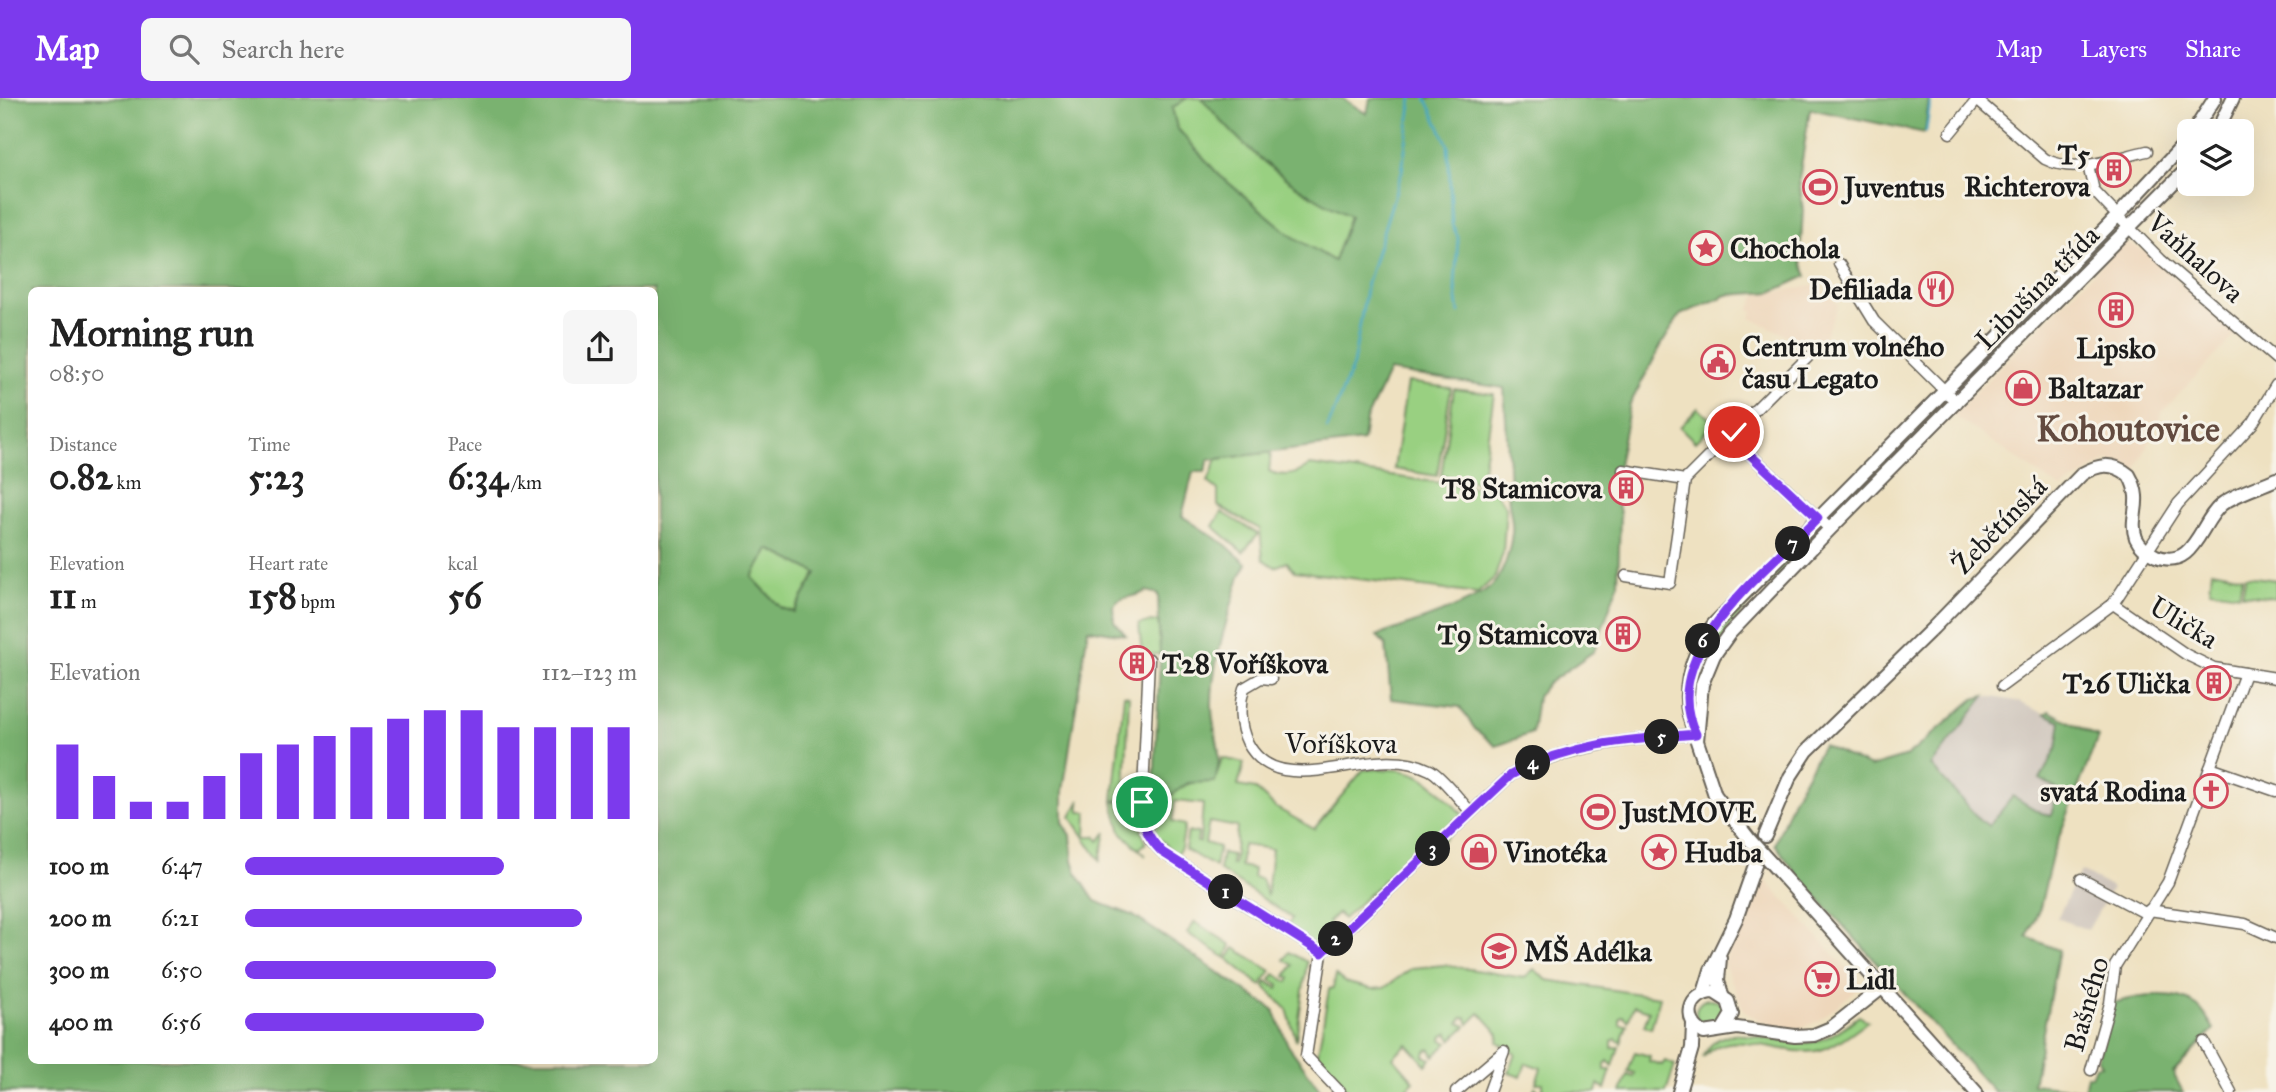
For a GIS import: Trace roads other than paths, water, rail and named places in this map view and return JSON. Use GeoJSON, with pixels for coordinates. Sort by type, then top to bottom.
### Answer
{"type":"FeatureCollection","features":[{"type":"Feature","properties":{"kind":"street"},"geometry":{"type":"LineString","coordinates":[[2202,119],[2215,98]]}},
{"type":"Feature","properties":{"kind":"street"},"geometry":{"type":"LineString","coordinates":[[2223,119],[2233,98]]}},
{"type":"Feature","properties":{"kind":"street"},"geometry":{"type":"LineString","coordinates":[[1950,133],[1977,100],[2045,159],[2056,165],[2088,165],[2147,151]]}},
{"type":"Feature","properties":{"kind":"street","name":"Libušina třída"},"geometry":{"type":"LineString","coordinates":[[1696,734],[1685,706],[1692,666],[1706,635],[2177,152]]}},
{"type":"Feature","properties":{"kind":"street","name":"Vaňhalova"},"geometry":{"type":"LineString","coordinates":[[2088,165],[2094,191],[2161,260],[2276,359]]}},
{"type":"Feature","properties":{"kind":"street","name":"Libušina třída"},"geometry":{"type":"LineString","coordinates":[[1696,734],[1702,684],[1714,655],[1730,634],[1830,529],[2177,179]]}},
{"type":"Feature","properties":{"kind":"street"},"geometry":{"type":"LineString","coordinates":[[1839,264],[1874,321],[1957,403]]}},
{"type":"Feature","properties":{"kind":"street"},"geometry":{"type":"LineString","coordinates":[[1626,576],[1670,583],[1685,480],[1808,357]]}},
{"type":"Feature","properties":{"kind":"street"},"geometry":{"type":"LineString","coordinates":[[2002,686],[2113,604],[2149,553],[2178,504],[2253,422],[2276,385]]}},
{"type":"Feature","properties":{"kind":"street"},"geometry":{"type":"LineString","coordinates":[[1730,436],[1830,529]]}},
{"type":"Feature","properties":{"kind":"street","name":"Žebětínská"},"geometry":{"type":"LineString","coordinates":[[1765,835],[1790,777],[1807,751],[1933,628],[2082,474],[2095,467],[2110,465],[2129,475],[2136,487],[2138,500],[2136,537],[2149,553]]}},
{"type":"Feature","properties":{"kind":"street"},"geometry":{"type":"LineString","coordinates":[[1623,470],[1685,480]]}},
{"type":"Feature","properties":{"kind":"street"},"geometry":{"type":"LineString","coordinates":[[2149,553],[2173,558],[2187,553],[2197,541],[2211,514],[2222,504],[2276,479]]}},
{"type":"Feature","properties":{"kind":"street","name":"Ulička"},"geometry":{"type":"LineString","coordinates":[[2113,604],[2186,655],[2214,667],[2276,678]]}},
{"type":"Feature","properties":{"kind":"street"},"geometry":{"type":"LineString","coordinates":[[1149,659],[1142,814],[1150,839],[1162,852],[1322,953]]}},
{"type":"Feature","properties":{"kind":"street","name":"Bašného"},"geometry":{"type":"LineString","coordinates":[[2091,1070],[2110,1003],[2116,966],[2168,882],[2245,673]]}},
{"type":"Feature","properties":{"kind":"street","name":"Voříškova"},"geometry":{"type":"LineString","coordinates":[[1271,679],[1261,678],[1244,688],[1240,729],[1249,749],[1270,765],[1292,771],[1388,762],[1422,768],[1431,771],[1471,813]]}},
{"type":"Feature","properties":{"kind":"street"},"geometry":{"type":"LineString","coordinates":[[1340,1092],[1306,1056],[1322,953],[1511,775],[1542,758],[1571,749],[1696,734],[1703,766],[1715,795],[1749,839],[1976,1092]]}},
{"type":"Feature","properties":{"kind":"street"},"geometry":{"type":"LineString","coordinates":[[2210,768],[2276,791]]}},
{"type":"Feature","properties":{"kind":"street"},"geometry":{"type":"LineString","coordinates":[[1755,865],[1721,955],[1718,980],[1722,995],[1731,1010],[1767,1031]]}},
{"type":"Feature","properties":{"kind":"street"},"geometry":{"type":"LineString","coordinates":[[2081,879],[2148,912],[2245,924],[2276,938]]}},
{"type":"Feature","properties":{"kind":"street"},"geometry":{"type":"LineString","coordinates":[[1679,1092],[1692,1048],[1691,1006],[1704,993],[1710,970],[1721,955]]}},
{"type":"Feature","properties":{"kind":"street"},"geometry":{"type":"LineString","coordinates":[[1692,1048],[1708,1034],[1723,1030],[1767,1031],[1794,1036],[1822,1032],[1882,987]]}},
{"type":"Feature","properties":{"kind":"street"},"geometry":{"type":"LineString","coordinates":[[1704,993],[1722,995]]}},
{"type":"Feature","properties":{"kind":"street"},"geometry":{"type":"LineString","coordinates":[[1723,1030],[1730,1020],[1731,1010]]}},
{"type":"Feature","properties":{"kind":"street"},"geometry":{"type":"LineString","coordinates":[[1693,1024],[1708,1034]]}},
{"type":"Feature","properties":{"kind":"street"},"geometry":{"type":"LineString","coordinates":[[2204,1042],[2231,1092]]}},
{"type":"Feature","properties":{"kind":"street"},"geometry":{"type":"LineString","coordinates":[[1456,1092],[1504,1051],[1489,1092]]}},
{"type":"Feature","properties":{"kind":"waterway"},"geometry":{"type":"LineString","coordinates":[[1327,429],[1353,365],[1367,283],[1402,171],[1412,98]]}},
{"type":"Feature","properties":{"kind":"waterway"},"geometry":{"type":"LineString","coordinates":[[1426,98],[1448,145],[1452,224],[1458,237],[1455,285],[1459,313]]}},
{"type":"Feature","properties":{"kind":"waterway"},"geometry":{"type":"LineString","coordinates":[[1926,132],[1931,98]]}},
{"type":"Feature","properties":{"kind":"place","name":"T5 Richterova"},"geometry":{"type":"Point","coordinates":[2114,170]}},
{"type":"Feature","properties":{"kind":"place","name":"Juventus"},"geometry":{"type":"Point","coordinates":[1820,187]}},
{"type":"Feature","properties":{"kind":"place","name":"Chochola"},"geometry":{"type":"Point","coordinates":[1706,248]}},
{"type":"Feature","properties":{"kind":"place","name":"Defiliada"},"geometry":{"type":"Point","coordinates":[1936,289]}},
{"type":"Feature","properties":{"kind":"place","name":"Lipsko"},"geometry":{"type":"Point","coordinates":[2116,310]}},
{"type":"Feature","properties":{"kind":"place","name":"Centrum volného času Legato"},"geometry":{"type":"Point","coordinates":[1718,362]}},
{"type":"Feature","properties":{"kind":"place","name":"Baltazar"},"geometry":{"type":"Point","coordinates":[2023,388]}},
{"type":"Feature","properties":{"kind":"place","name":"T8 Stamicova"},"geometry":{"type":"Point","coordinates":[1626,488]}},
{"type":"Feature","properties":{"kind":"place","name":"T9 Stamicova"},"geometry":{"type":"Point","coordinates":[1623,634]}},
{"type":"Feature","properties":{"kind":"place","name":"T28 Voříškova"},"geometry":{"type":"Point","coordinates":[1137,663]}},
{"type":"Feature","properties":{"kind":"place","name":"T26 Ulička"},"geometry":{"type":"Point","coordinates":[2214,683]}},
{"type":"Feature","properties":{"kind":"place","name":"svatá Rodina"},"geometry":{"type":"Point","coordinates":[2211,791]}},
{"type":"Feature","properties":{"kind":"place","name":"JustMOVE"},"geometry":{"type":"Point","coordinates":[1598,812]}},
{"type":"Feature","properties":{"kind":"place","name":"Vinotéka"},"geometry":{"type":"Point","coordinates":[1479,852]}},
{"type":"Feature","properties":{"kind":"place","name":"Hudba"},"geometry":{"type":"Point","coordinates":[1659,852]}},
{"type":"Feature","properties":{"kind":"place","name":"MŠ Adélka"},"geometry":{"type":"Point","coordinates":[1499,951]}},
{"type":"Feature","properties":{"kind":"place","name":"Lidl"},"geometry":{"type":"Point","coordinates":[1822,979]}},
{"type":"Feature","properties":{"kind":"district","name":"Kohoutovice"},"geometry":{"type":"Point","coordinates":[2128,429]}}]}
